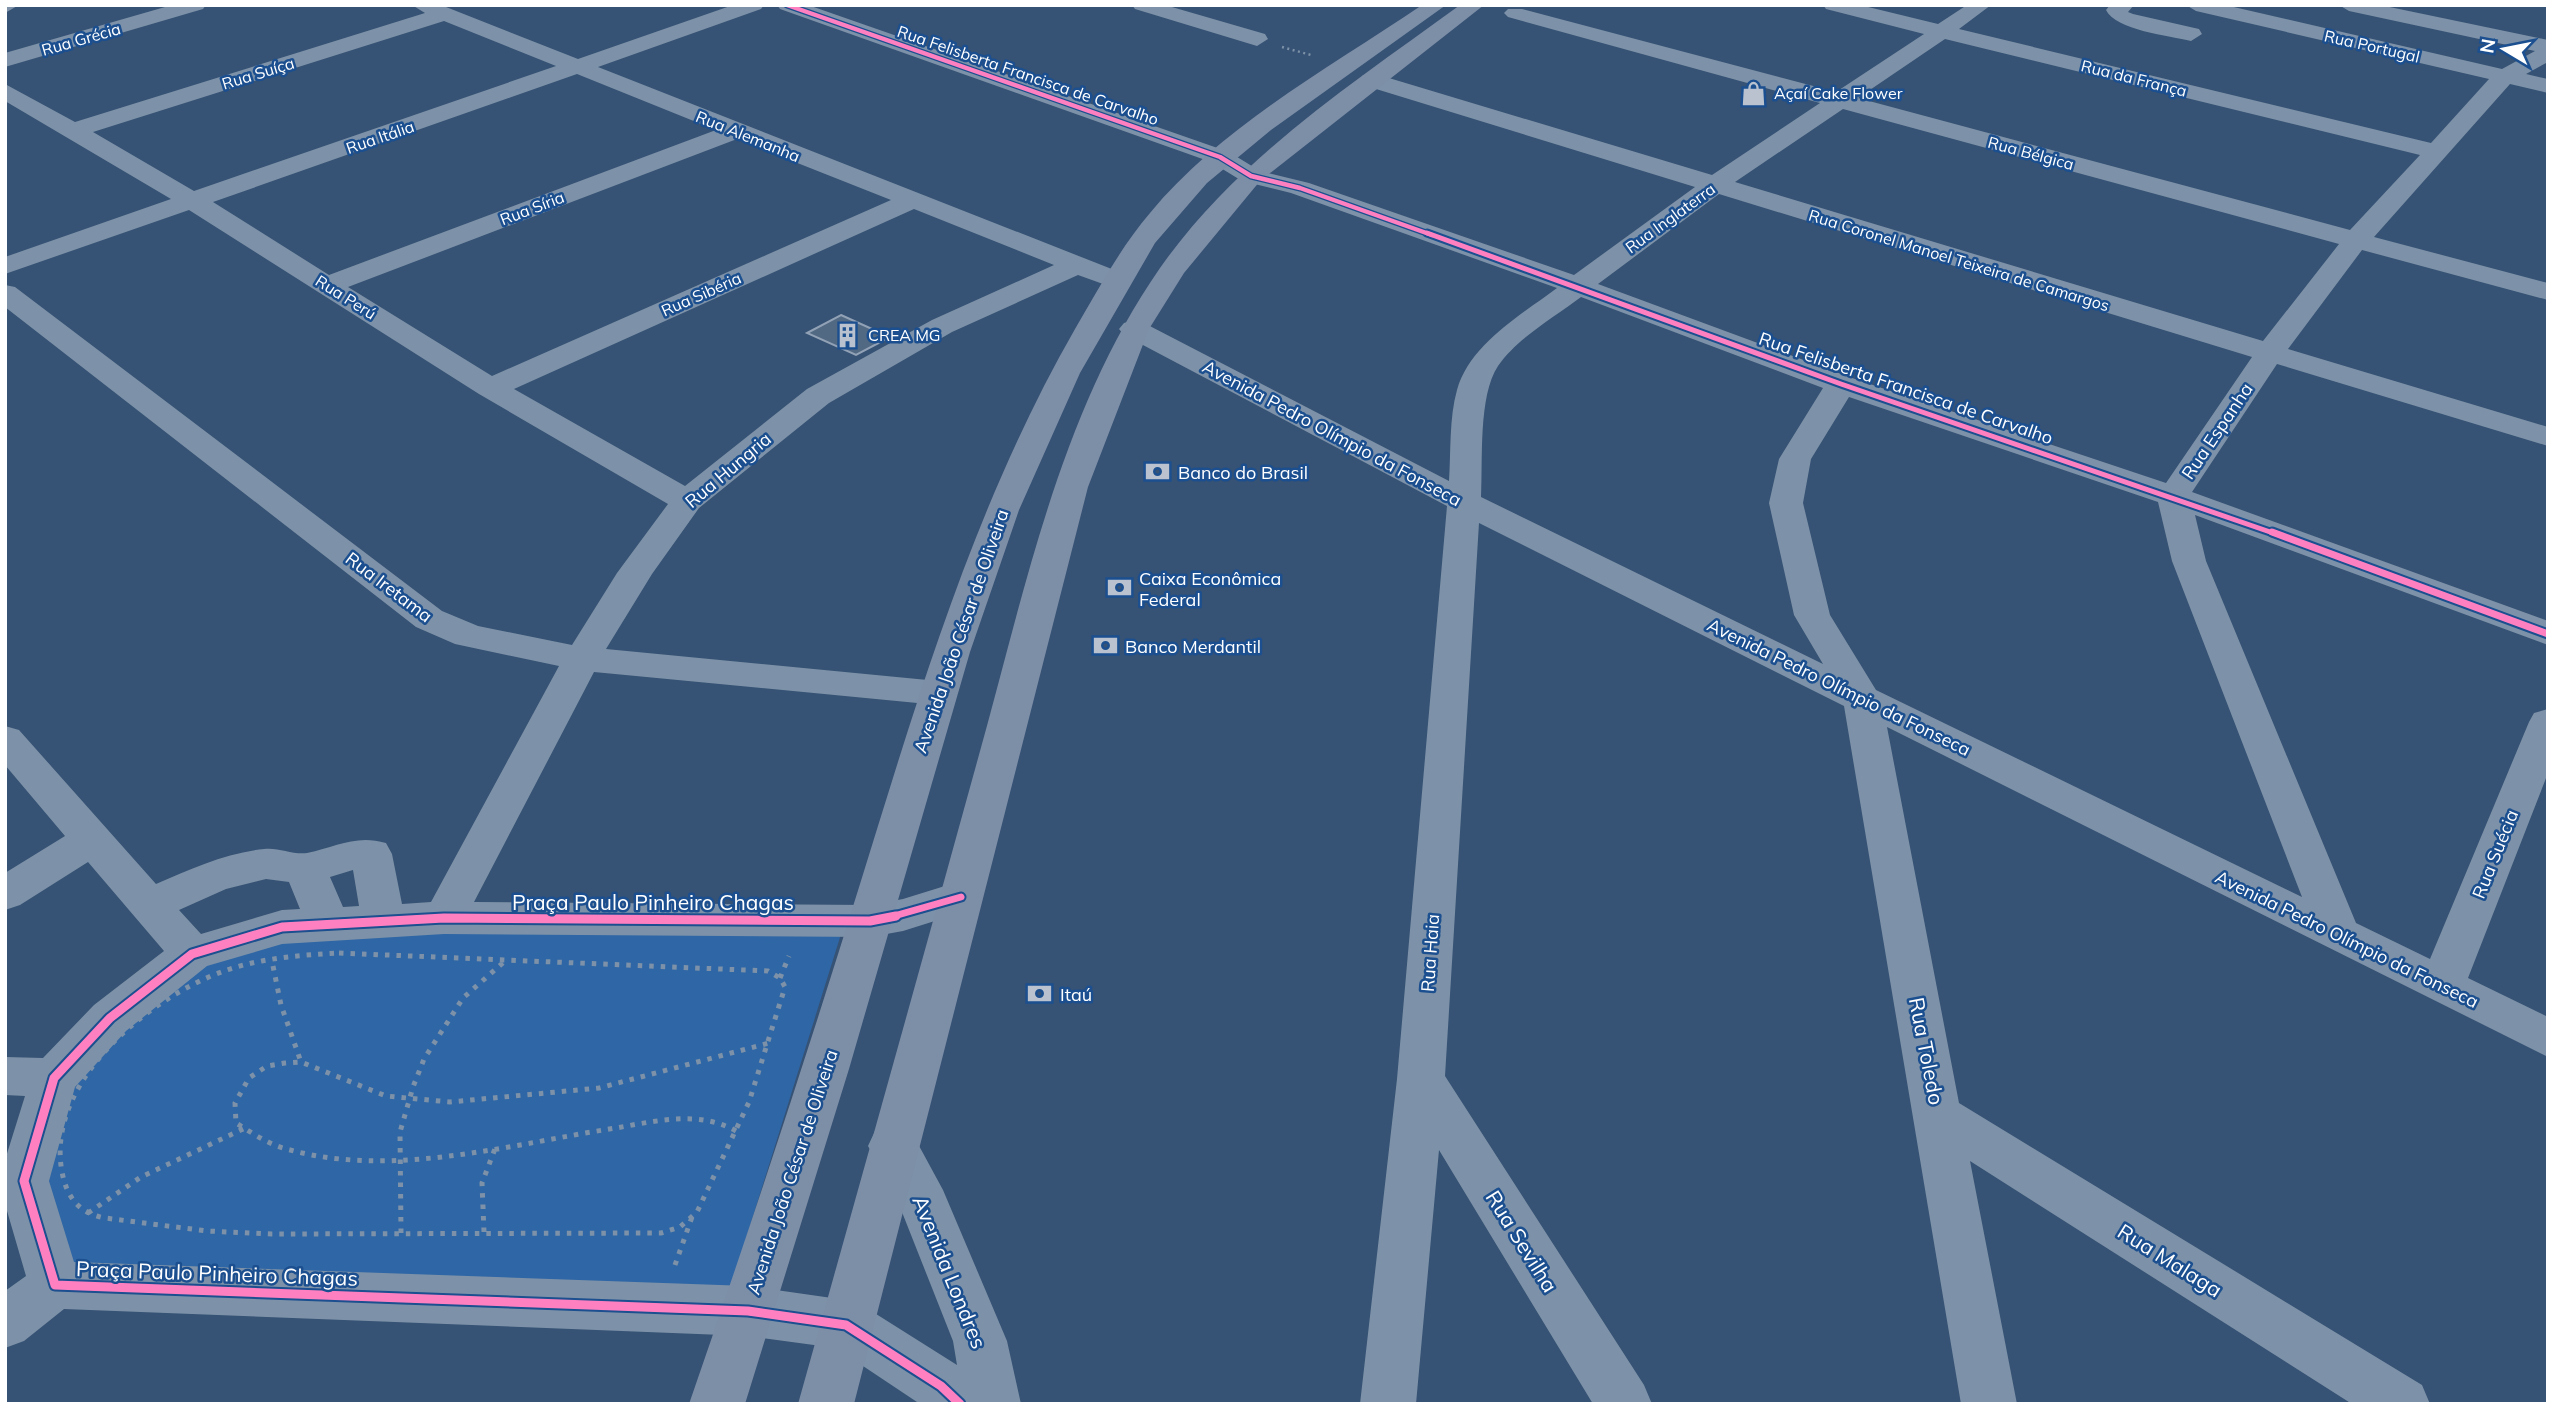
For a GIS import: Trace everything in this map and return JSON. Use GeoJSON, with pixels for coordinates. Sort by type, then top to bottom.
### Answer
{"type":"FeatureCollection","features":[{"type":"Feature","properties":{"kind":"main road","name":"Avenida João César de Oliveira"},"geometry":{"type":"LineString","coordinates":[[717,1404],[797,1161],[938,693],[1012,480],[1063,370],[1117,281],[1167,209],[1220,157],[1436,5]]}},
{"type":"Feature","properties":{"kind":"main road"},"geometry":{"type":"LineString","coordinates":[[826,1404],[1071,488],[1134,329],[1173,269],[1251,176],[1371,80],[1474,5]]}},
{"type":"Feature","properties":{"kind":"street","name":"Rua Grécia"},"geometry":{"type":"LineString","coordinates":[[5,60],[197,5]]}},
{"type":"Feature","properties":{"kind":"street","name":"Rua Alemanha"},"geometry":{"type":"LineString","coordinates":[[422,5],[1075,266]]}},
{"type":"Feature","properties":{"kind":"street","name":"Rua Itália"},"geometry":{"type":"LineString","coordinates":[[5,266],[754,5]]}},
{"type":"Feature","properties":{"kind":"street","name":"Rua Felisberta Francisca de Carvalho"},"geometry":{"type":"LineString","coordinates":[[787,5],[1220,157],[1251,176],[1300,188],[1577,286],[1841,384],[2173,496],[2548,634]]}},
{"type":"Feature","properties":{"kind":"street"},"geometry":{"type":"LineString","coordinates":[[1142,5],[1257,39]]}},
{"type":"Feature","properties":{"kind":"street","name":"Rua da França"},"geometry":{"type":"LineString","coordinates":[[1833,5],[2435,151]]}},
{"type":"Feature","properties":{"kind":"street","name":"Rua Inglaterra"},"geometry":{"type":"LineString","coordinates":[[1464,502],[1472,390],[1485,362],[1506,341],[1714,185],[1938,31],[1982,5]]}},
{"type":"Feature","properties":{"kind":"street"},"geometry":{"type":"LineString","coordinates":[[2124,5],[2118,10],[2119,15],[2126,19],[2191,34]]}},
{"type":"Feature","properties":{"kind":"street","name":"Rua Portugal"},"geometry":{"type":"LineString","coordinates":[[2196,5],[2548,86]]}},
{"type":"Feature","properties":{"kind":"street","name":"Rua Portugal"},"geometry":{"type":"LineString","coordinates":[[2349,5],[2548,47]]}},
{"type":"Feature","properties":{"kind":"street","name":"Rua Bélgica"},"geometry":{"type":"LineString","coordinates":[[1515,13],[2548,292]]}},
{"type":"Feature","properties":{"kind":"street","name":"Rua Suíça"},"geometry":{"type":"LineString","coordinates":[[72,131],[445,14]]}},
{"type":"Feature","properties":{"kind":"street","name":"Rua Espanha"},"geometry":{"type":"LineString","coordinates":[[2339,934],[2189,561],[2173,496],[2269,354],[2356,240],[2505,76],[2548,53]]}},
{"type":"Feature","properties":{"kind":"street","name":"Rua Coronel Manoel Teixeira de Camargos"},"geometry":{"type":"LineString","coordinates":[[1371,80],[2548,437]]}},
{"type":"Feature","properties":{"kind":"street","name":"Rua Perú"},"geometry":{"type":"LineString","coordinates":[[5,91],[194,202],[490,388],[687,501]]}},
{"type":"Feature","properties":{"kind":"street","name":"Rua Síria"},"geometry":{"type":"LineString","coordinates":[[327,285],[736,131]]}},
{"type":"Feature","properties":{"kind":"street"},"geometry":{"type":"LineString","coordinates":[[1220,157],[1246,159],[1282,152]]}},
{"type":"Feature","properties":{"kind":"street","name":"Rua Sibéria"},"geometry":{"type":"LineString","coordinates":[[490,388],[911,201]]}},
{"type":"Feature","properties":{"kind":"street"},"geometry":{"type":"LineString","coordinates":[[1075,266],[1117,281]]}},
{"type":"Feature","properties":{"kind":"street","name":"Rua Hungria"},"geometry":{"type":"LineString","coordinates":[[444,918],[582,659],[635,573],[687,501],[818,396],[942,326],[1075,266]]}},
{"type":"Feature","properties":{"kind":"street","name":"Rua Iretama"},"geometry":{"type":"LineString","coordinates":[[5,293],[429,619],[468,636],[582,659],[938,693]]}},
{"type":"Feature","properties":{"kind":"street","name":"Avenida Pedro Olímpio da Fonseca"},"geometry":{"type":"LineString","coordinates":[[1134,329],[1464,502],[2548,1038]]}},
{"type":"Feature","properties":{"kind":"street"},"geometry":{"type":"LineString","coordinates":[[1841,384],[1795,459],[1786,503],[1812,615],[1862,698]]}},
{"type":"Feature","properties":{"kind":"street","name":"Rua Haia"},"geometry":{"type":"LineString","coordinates":[[1388,1404],[1421,1079],[1464,502]]}},
{"type":"Feature","properties":{"kind":"street","name":"Rua Toledo"},"geometry":{"type":"LineString","coordinates":[[1862,698],[1989,1404]]}},
{"type":"Feature","properties":{"kind":"street","name":"Rua Suécia"},"geometry":{"type":"LineString","coordinates":[[2442,986],[2548,722]]}},
{"type":"Feature","properties":{"kind":"street"},"geometry":{"type":"LineString","coordinates":[[5,738],[192,954]]}},
{"type":"Feature","properties":{"kind":"street"},"geometry":{"type":"LineString","coordinates":[[5,866],[87,832]]}},
{"type":"Feature","properties":{"kind":"street"},"geometry":{"type":"LineString","coordinates":[[5,894],[87,832]]}},
{"type":"Feature","properties":{"kind":"street"},"geometry":{"type":"LineString","coordinates":[[150,905],[215,876],[253,867],[266,864],[305,869],[349,855],[371,854],[384,921]]}},
{"type":"Feature","properties":{"kind":"street"},"geometry":{"type":"LineString","coordinates":[[305,869],[328,924]]}},
{"type":"Feature","properties":{"kind":"street","name":"Praça Paulo Pinheiro Chagas"},"geometry":{"type":"LineString","coordinates":[[846,1325],[748,1311],[660,1305],[55,1285],[24,1181],[54,1078],[110,1018],[192,954],[282,927],[444,918],[870,921],[903,915],[961,897]]}},
{"type":"Feature","properties":{"kind":"street"},"geometry":{"type":"LineString","coordinates":[[5,1076],[54,1078]]}},
{"type":"Feature","properties":{"kind":"street","name":"Rua Sevilha"},"geometry":{"type":"LineString","coordinates":[[1421,1079],[1624,1404]]}},
{"type":"Feature","properties":{"kind":"street","name":"Rua Malaga"},"geometry":{"type":"LineString","coordinates":[[1939,1116],[2402,1404]]}},
{"type":"Feature","properties":{"kind":"street","name":"Avenida Londres"},"geometry":{"type":"LineString","coordinates":[[893,1146],[918,1191],[980,1341],[993,1404]]}},
{"type":"Feature","properties":{"kind":"street"},"geometry":{"type":"LineString","coordinates":[[5,1323],[55,1285]]}},
{"type":"Feature","properties":{"kind":"street"},"geometry":{"type":"LineString","coordinates":[[846,1325],[941,1386],[960,1404]]}},
{"type":"Feature","properties":{"kind":"path"},"geometry":{"type":"LineString","coordinates":[[1257,39],[1349,66]]}},
{"type":"Feature","properties":{"kind":"path"},"geometry":{"type":"LineString","coordinates":[[660,1305],[693,1216],[736,1131],[769,1043],[785,987],[780,978],[768,971],[339,953],[272,959],[209,977],[158,1005],[111,1046],[74,1090],[57,1149],[67,1196],[87,1213],[172,1228],[277,1235],[661,1233],[680,1227],[693,1216]]}},
{"type":"Feature","properties":{"kind":"path"},"geometry":{"type":"LineString","coordinates":[[272,959],[281,1006],[301,1062]]}},
{"type":"Feature","properties":{"kind":"path"},"geometry":{"type":"LineString","coordinates":[[401,1233],[400,1132],[424,1059],[463,998],[507,960]]}},
{"type":"Feature","properties":{"kind":"path"},"geometry":{"type":"LineString","coordinates":[[736,1131],[722,1121],[696,1119],[399,1160],[325,1157],[284,1149],[236,1123],[235,1103],[249,1078],[267,1066],[301,1062],[386,1096],[450,1102],[598,1088],[769,1043]]}},
{"type":"Feature","properties":{"kind":"path"},"geometry":{"type":"LineString","coordinates":[[87,1213],[141,1177],[245,1128]]}},
{"type":"Feature","properties":{"kind":"path"},"geometry":{"type":"LineString","coordinates":[[484,1232],[482,1184],[496,1146]]}},
{"type":"Feature","properties":{"kind":"shaded area"},"geometry":{"type":"Polygon","coordinates":[[[842,931],[730,1290],[69,1276],[34,1178],[63,1086],[153,991],[225,949],[326,932],[842,931]]]}},
{"type":"Feature","properties":{"kind":"building","name":"CREA MG"},"geometry":{"type":"Polygon","coordinates":[[[841,315],[890,337],[856,355],[807,333],[841,315]]]}},
{"type":"Feature","properties":{"kind":"cycle path"},"geometry":{"type":"LineString","coordinates":[[787,5],[1220,157],[1251,176],[1300,188],[1577,286],[1841,384],[2173,496],[2548,634]]}},
{"type":"Feature","properties":{"kind":"cycle path"},"geometry":{"type":"LineString","coordinates":[[960,1404],[941,1386],[846,1325],[748,1311],[55,1285],[24,1181],[54,1078],[110,1018],[192,954],[282,927],[444,918],[870,921],[903,915],[961,897]]}},
{"type":"Feature","properties":{"kind":"place","name":"Açaí Cake Flower"},"geometry":{"type":"Point","coordinates":[1754,93]}},
{"type":"Feature","properties":{"kind":"place","name":"CREA MG"},"geometry":{"type":"Point","coordinates":[848,335]}},
{"type":"Feature","properties":{"kind":"place","name":"Banco do Brasil"},"geometry":{"type":"Point","coordinates":[1158,472]}},
{"type":"Feature","properties":{"kind":"place","name":"Caixa Econômica Federal"},"geometry":{"type":"Point","coordinates":[1119,588]}},
{"type":"Feature","properties":{"kind":"place","name":"Banco Merdantil"},"geometry":{"type":"Point","coordinates":[1105,646]}},
{"type":"Feature","properties":{"kind":"place","name":"Itaú"},"geometry":{"type":"Point","coordinates":[1040,994]}}]}
